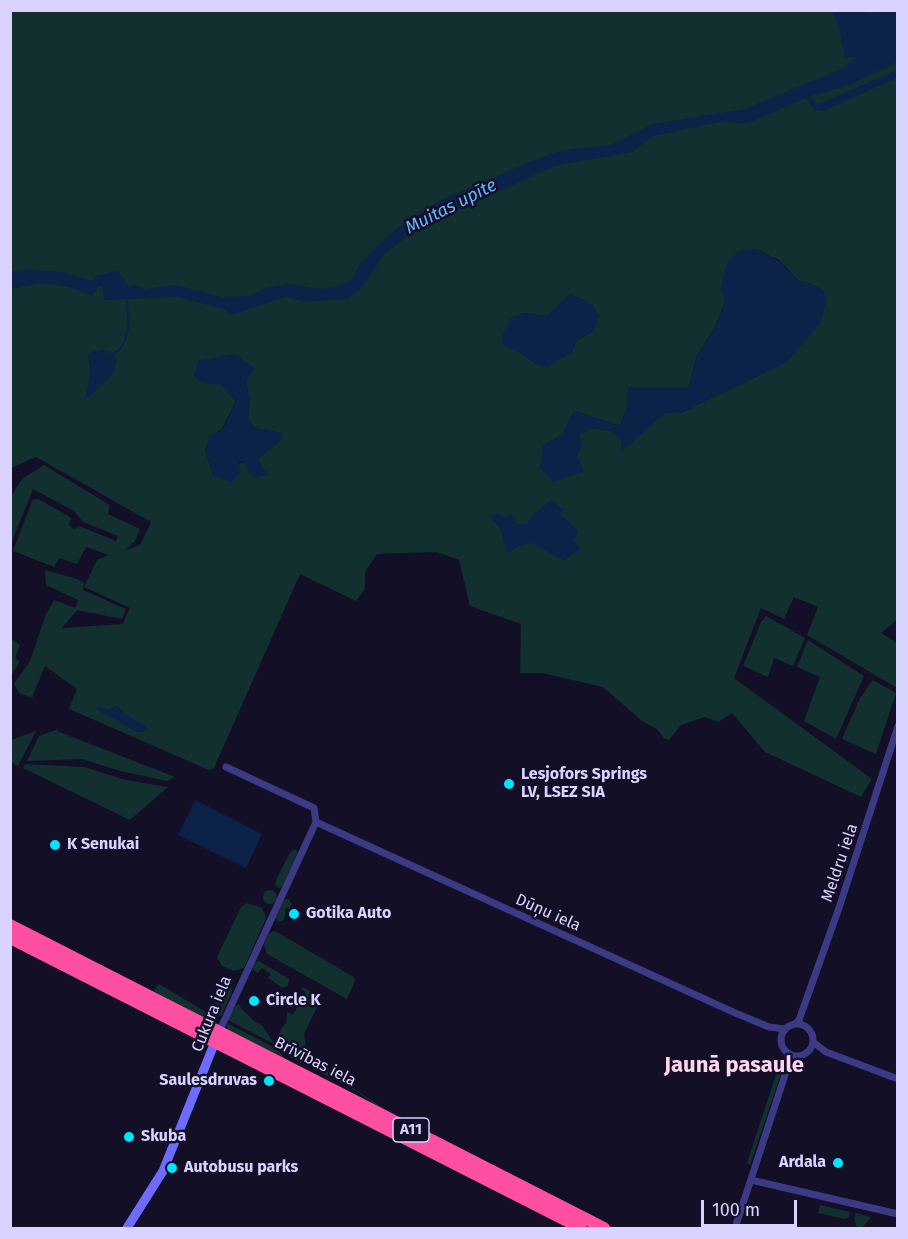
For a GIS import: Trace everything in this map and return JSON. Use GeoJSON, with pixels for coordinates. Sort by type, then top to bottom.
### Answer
{"type":"FeatureCollection","features":[{"type":"Feature","properties":{"kind":"highway","name":"Brīvības iela"},"geometry":{"type":"LineString","coordinates":[[10,925],[217,1037],[581,1228]]}},
{"type":"Feature","properties":{"kind":"highway","name":"Brīvības iela"},"geometry":{"type":"LineString","coordinates":[[10,938],[217,1037],[604,1228]]}},
{"type":"Feature","properties":{"kind":"main road","name":"Cukura iela"},"geometry":{"type":"LineString","coordinates":[[127,1228],[163,1171],[217,1037]]}},
{"type":"Feature","properties":{"kind":"street","name":"Meldru iela"},"geometry":{"type":"LineString","coordinates":[[795,1024],[804,1008],[873,809],[897,726]]}},
{"type":"Feature","properties":{"kind":"street"},"geometry":{"type":"LineString","coordinates":[[226,767],[314,808],[316,822]]}},
{"type":"Feature","properties":{"kind":"street","name":"Dūņu iela"},"geometry":{"type":"LineString","coordinates":[[316,822],[769,1027],[785,1029]]}},
{"type":"Feature","properties":{"kind":"street","name":"Cukura iela"},"geometry":{"type":"LineString","coordinates":[[217,1037],[316,822]]}},
{"type":"Feature","properties":{"kind":"street","name":"Meldru iela"},"geometry":{"type":"LineString","coordinates":[[804,1008],[806,1026],[811,1032],[813,1042]]}},
{"type":"Feature","properties":{"kind":"street"},"geometry":{"type":"LineString","coordinates":[[735,1228],[787,1069],[788,1053],[781,1039],[785,1029],[795,1024],[806,1026]]}},
{"type":"Feature","properties":{"kind":"street","name":"Dūņu iela"},"geometry":{"type":"LineString","coordinates":[[769,1027],[781,1039]]}},
{"type":"Feature","properties":{"kind":"street"},"geometry":{"type":"LineString","coordinates":[[807,1052],[813,1042],[826,1052],[897,1079]]}},
{"type":"Feature","properties":{"kind":"street"},"geometry":{"type":"LineString","coordinates":[[787,1069],[798,1056],[807,1052],[826,1052]]}},
{"type":"Feature","properties":{"kind":"street"},"geometry":{"type":"LineString","coordinates":[[788,1053],[798,1056]]}},
{"type":"Feature","properties":{"kind":"street"},"geometry":{"type":"LineString","coordinates":[[751,1180],[897,1214]]}},
{"type":"Feature","properties":{"kind":"green space"},"geometry":{"type":"Polygon","coordinates":[[[11,11],[897,11],[898,619],[881,633],[897,643],[897,688],[807,635],[818,607],[794,597],[784,619],[761,608],[734,678],[872,779],[861,797],[765,752],[732,713],[718,722],[705,717],[681,725],[669,740],[664,738],[657,729],[642,721],[603,687],[542,673],[520,673],[521,624],[470,606],[459,560],[437,552],[377,554],[365,572],[365,589],[356,601],[300,574],[214,768],[209,770],[69,709],[77,689],[45,666],[32,698],[19,693],[14,684],[30,661],[46,614],[54,600],[75,608],[78,600],[46,585],[45,570],[77,579],[84,583],[83,590],[126,609],[122,619],[77,610],[62,628],[123,624],[130,608],[84,587],[97,560],[109,555],[86,547],[77,564],[59,558],[54,567],[13,551],[33,499],[39,499],[71,518],[69,525],[74,529],[79,526],[116,541],[118,536],[83,522],[74,511],[33,489],[11,544],[11,496],[22,479],[44,465],[110,505],[108,514],[140,529],[135,541],[125,550],[140,545],[151,522],[36,457],[11,468],[11,11]],[[755,249],[721,289],[725,302],[714,329],[697,355],[689,387],[629,387],[627,409],[620,426],[574,411],[563,434],[543,446],[577,455],[582,444],[578,435],[592,428],[611,431],[622,441],[621,451],[665,413],[680,413],[766,372],[812,284],[799,281],[779,260],[755,249]],[[570,294],[547,316],[524,313],[517,350],[538,365],[571,353],[577,340],[593,331],[591,304],[570,294]],[[103,350],[88,356],[91,370],[86,398],[103,350]],[[246,381],[222,385],[236,401],[222,429],[211,435],[205,449],[213,475],[245,461],[248,471],[267,475],[257,459],[280,441],[281,433],[254,428],[248,419],[250,401],[246,381]]]}},
{"type":"Feature","properties":{"kind":"green space"},"geometry":{"type":"Polygon","coordinates":[[[766,616],[805,638],[793,666],[774,658],[768,677],[743,666],[761,622],[766,616]]]}},
{"type":"Feature","properties":{"kind":"green space"},"geometry":{"type":"Polygon","coordinates":[[[11,639],[20,645],[15,658],[20,661],[11,676],[11,639]]]}},
{"type":"Feature","properties":{"kind":"green space"},"geometry":{"type":"Polygon","coordinates":[[[808,640],[864,676],[836,739],[804,721],[820,677],[797,667],[808,640]]]}},
{"type":"Feature","properties":{"kind":"green space"},"geometry":{"type":"Polygon","coordinates":[[[873,680],[896,693],[876,754],[842,739],[860,698],[873,680]]]}},
{"type":"Feature","properties":{"kind":"green space"},"geometry":{"type":"Polygon","coordinates":[[[58,729],[57,731],[175,777],[167,781],[120,771],[82,759],[27,761],[39,736],[58,729]]]}},
{"type":"Feature","properties":{"kind":"green space"},"geometry":{"type":"Polygon","coordinates":[[[36,731],[18,766],[11,762],[11,740],[36,731]]]}},
{"type":"Feature","properties":{"kind":"green space"},"geometry":{"type":"Polygon","coordinates":[[[25,764],[84,767],[126,780],[168,787],[130,820],[23,768],[25,764]]]}},
{"type":"Feature","properties":{"kind":"green space"},"geometry":{"type":"Polygon","coordinates":[[[296,849],[297,854],[282,887],[278,888],[275,884],[277,878],[291,851],[296,849]]]}},
{"type":"Feature","properties":{"kind":"green space"},"geometry":{"type":"Polygon","coordinates":[[[270,890],[275,892],[277,897],[275,902],[270,904],[265,902],[263,897],[265,892],[270,890]]]}},
{"type":"Feature","properties":{"kind":"green space"},"geometry":{"type":"Polygon","coordinates":[[[288,899],[292,904],[289,909],[286,907],[284,920],[278,922],[276,918],[284,900],[288,899]]]}},
{"type":"Feature","properties":{"kind":"green space"},"geometry":{"type":"Polygon","coordinates":[[[247,903],[262,908],[266,918],[244,968],[234,971],[222,966],[217,957],[241,907],[247,903]]]}},
{"type":"Feature","properties":{"kind":"green space"},"geometry":{"type":"Polygon","coordinates":[[[275,931],[354,977],[355,981],[347,999],[267,954],[264,945],[266,939],[269,933],[275,931]]]}},
{"type":"Feature","properties":{"kind":"green space"},"geometry":{"type":"Polygon","coordinates":[[[259,961],[289,979],[288,986],[283,988],[268,978],[271,974],[262,968],[258,973],[253,970],[254,963],[259,961]]]}},
{"type":"Feature","properties":{"kind":"green space"},"geometry":{"type":"Polygon","coordinates":[[[227,977],[231,982],[232,992],[221,1016],[211,1012],[227,977]]]}},
{"type":"Feature","properties":{"kind":"green space"},"geometry":{"type":"Polygon","coordinates":[[[159,984],[206,1012],[204,1020],[154,991],[159,984]]]}},
{"type":"Feature","properties":{"kind":"green space"},"geometry":{"type":"Polygon","coordinates":[[[303,987],[318,996],[320,1001],[304,1034],[307,1055],[284,1047],[279,1037],[286,1023],[287,1012],[293,1015],[302,998],[297,995],[303,997],[306,992],[301,989],[303,987]]]}},
{"type":"Feature","properties":{"kind":"green space"},"geometry":{"type":"Polygon","coordinates":[[[241,1004],[240,1007],[254,1021],[262,1025],[274,1044],[228,1020],[235,1006],[241,1004]]]}},
{"type":"Feature","properties":{"kind":"green space"},"geometry":{"type":"Polygon","coordinates":[[[227,1023],[277,1049],[286,1060],[227,1030],[227,1023]]]}},
{"type":"Feature","properties":{"kind":"green space"},"geometry":{"type":"Polygon","coordinates":[[[286,1050],[308,1058],[309,1065],[291,1058],[286,1050]]]}},
{"type":"Feature","properties":{"kind":"green space"},"geometry":{"type":"Polygon","coordinates":[[[313,1061],[395,1116],[616,1228],[605,1225],[387,1113],[356,1091],[325,1075],[313,1061]]]}},
{"type":"Feature","properties":{"kind":"green space"},"geometry":{"type":"Polygon","coordinates":[[[778,1068],[781,1074],[750,1165],[747,1163],[778,1068]]]}},
{"type":"Feature","properties":{"kind":"green space"},"geometry":{"type":"Polygon","coordinates":[[[820,1205],[850,1212],[849,1217],[845,1219],[818,1213],[820,1205]]]}},
{"type":"Feature","properties":{"kind":"green space"},"geometry":{"type":"Polygon","coordinates":[[[856,1213],[871,1217],[862,1228],[857,1228],[854,1218],[856,1213]]]}},
{"type":"Feature","properties":{"kind":"water","name":"Muitas upīte"},"geometry":{"type":"Polygon","coordinates":[[[832,11],[867,11],[870,15],[873,11],[898,13],[897,62],[852,84],[811,96],[817,105],[897,70],[897,78],[823,111],[814,110],[806,98],[746,124],[725,121],[653,136],[632,152],[554,166],[414,231],[384,254],[362,288],[347,299],[305,302],[286,297],[232,315],[223,309],[178,297],[104,300],[103,287],[99,286],[93,296],[69,287],[42,283],[11,289],[11,271],[32,270],[61,272],[94,281],[96,276],[118,271],[129,287],[135,285],[144,289],[176,285],[222,297],[249,296],[269,287],[288,284],[321,289],[338,287],[352,279],[360,264],[392,232],[437,202],[544,156],[571,149],[611,145],[653,124],[745,109],[844,68],[855,58],[851,56],[845,59],[839,28],[832,11]]]}},
{"type":"Feature","properties":{"kind":"water"},"geometry":{"type":"Polygon","coordinates":[[[755,249],[779,261],[799,281],[823,290],[826,300],[821,322],[787,362],[680,413],[665,413],[621,452],[621,441],[611,431],[592,428],[579,435],[582,444],[577,455],[584,471],[553,482],[540,468],[543,446],[563,434],[574,411],[620,426],[627,409],[629,387],[689,387],[697,355],[714,329],[725,302],[721,289],[727,263],[740,250],[755,249]]]}},
{"type":"Feature","properties":{"kind":"water"},"geometry":{"type":"Polygon","coordinates":[[[569,294],[592,304],[599,316],[593,331],[577,340],[571,353],[548,367],[538,365],[517,350],[509,349],[502,343],[502,336],[511,317],[524,313],[547,316],[569,294]]]}},
{"type":"Feature","properties":{"kind":"water"},"geometry":{"type":"Polygon","coordinates":[[[103,350],[115,355],[113,375],[85,400],[91,370],[88,356],[91,352],[103,350]]]}},
{"type":"Feature","properties":{"kind":"water"},"geometry":{"type":"Polygon","coordinates":[[[234,354],[255,368],[246,381],[250,401],[248,419],[254,428],[282,433],[280,441],[257,459],[267,475],[254,478],[244,461],[239,462],[240,474],[231,482],[213,475],[205,449],[211,435],[223,429],[236,401],[222,385],[201,383],[194,376],[198,361],[234,354]]]}},
{"type":"Feature","properties":{"kind":"water"},"geometry":{"type":"Polygon","coordinates":[[[551,500],[564,510],[560,514],[578,531],[574,540],[580,549],[577,553],[564,561],[532,543],[519,546],[507,553],[500,528],[489,516],[496,513],[504,517],[512,515],[517,524],[527,524],[533,515],[551,500]]]}},
{"type":"Feature","properties":{"kind":"water"},"geometry":{"type":"Polygon","coordinates":[[[117,705],[126,715],[148,728],[144,732],[137,732],[96,709],[98,706],[108,710],[117,705]]]}},
{"type":"Feature","properties":{"kind":"water"},"geometry":{"type":"Polygon","coordinates":[[[195,800],[262,834],[246,868],[178,835],[195,800]]]}},
{"type":"Feature","properties":{"kind":"waterway"},"geometry":{"type":"LineString","coordinates":[[112,354],[120,349],[125,340],[129,324],[127,301]]}},
{"type":"Feature","properties":{"kind":"place","name":"Lesjofors Springs LV, LSEZ SIA"},"geometry":{"type":"Point","coordinates":[509,784]}},
{"type":"Feature","properties":{"kind":"place","name":"K Senukai"},"geometry":{"type":"Point","coordinates":[55,845]}},
{"type":"Feature","properties":{"kind":"place","name":"Gotika Auto"},"geometry":{"type":"Point","coordinates":[294,914]}},
{"type":"Feature","properties":{"kind":"place","name":"Circle K"},"geometry":{"type":"Point","coordinates":[254,1001]}},
{"type":"Feature","properties":{"kind":"place","name":"Saulesdruvas"},"geometry":{"type":"Point","coordinates":[269,1081]}},
{"type":"Feature","properties":{"kind":"place","name":"Skuba"},"geometry":{"type":"Point","coordinates":[129,1137]}},
{"type":"Feature","properties":{"kind":"place","name":"Ardala"},"geometry":{"type":"Point","coordinates":[838,1163]}},
{"type":"Feature","properties":{"kind":"place","name":"Autobusu parks"},"geometry":{"type":"Point","coordinates":[172,1168]}},
{"type":"Feature","properties":{"kind":"district","name":"Jaunā pasaule"},"geometry":{"type":"Point","coordinates":[734,1066]}}]}
